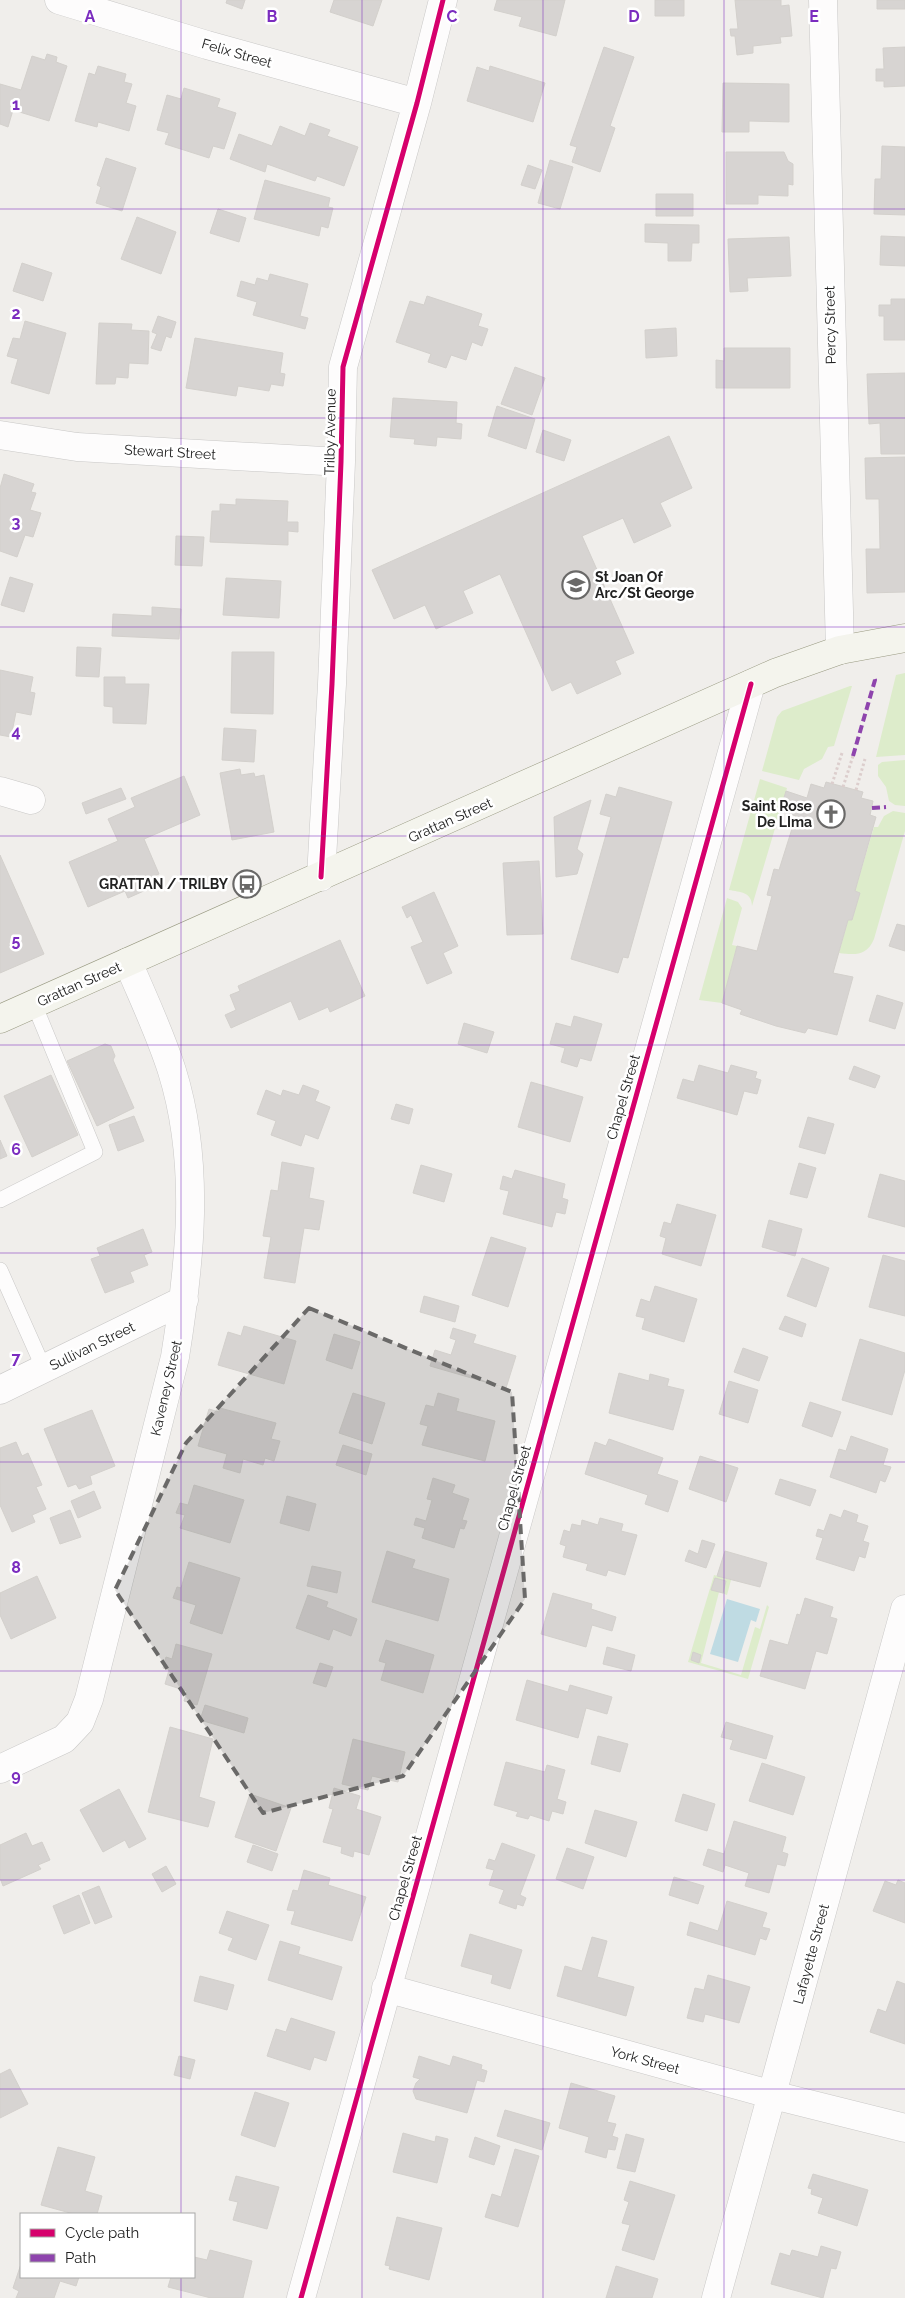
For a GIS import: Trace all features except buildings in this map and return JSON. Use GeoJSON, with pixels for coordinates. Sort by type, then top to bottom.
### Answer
{"type":"FeatureCollection","features":[{"type":"Feature","properties":{"kind":"main road","name":"Grattan Street"},"geometry":{"type":"LineString","coordinates":[[0,1019],[751,684],[840,650],[905,638]]}},
{"type":"Feature","properties":{"kind":"street","name":"Felix Street"},"geometry":{"type":"LineString","coordinates":[[59,0],[216,48],[417,103]]}},
{"type":"Feature","properties":{"kind":"street","name":"Trilby Avenue"},"geometry":{"type":"LineString","coordinates":[[321,877],[341,462],[343,367],[417,103],[443,0]]}},
{"type":"Feature","properties":{"kind":"street","name":"Percy Street"},"geometry":{"type":"LineString","coordinates":[[823,0],[840,650]]}},
{"type":"Feature","properties":{"kind":"street","name":"Stewart Street"},"geometry":{"type":"LineString","coordinates":[[0,435],[77,447],[341,462]]}},
{"type":"Feature","properties":{"kind":"street","name":"Chapel Street"},"geometry":{"type":"LineString","coordinates":[[301,2298],[751,684]]}},
{"type":"Feature","properties":{"kind":"street"},"geometry":{"type":"LineString","coordinates":[[0,791],[31,800]]}},
{"type":"Feature","properties":{"kind":"street","name":"Kaveney Street"},"geometry":{"type":"LineString","coordinates":[[0,1769],[64,1739],[73,1732],[85,1711],[175,1357],[184,1300],[189,1244],[190,1199],[183,1125],[172,1072],[159,1035],[128,962]]}},
{"type":"Feature","properties":{"kind":"street","name":"Sullivan Street"},"geometry":{"type":"LineString","coordinates":[[0,1390],[184,1300]]}},
{"type":"Feature","properties":{"kind":"street","name":"Lafayette Street"},"geometry":{"type":"LineString","coordinates":[[716,2298],[905,1609]]}},
{"type":"Feature","properties":{"kind":"street","name":"York Street"},"geometry":{"type":"LineString","coordinates":[[386,1988],[773,2095],[905,2128]]}},
{"type":"Feature","properties":{"kind":"lane"},"geometry":{"type":"LineString","coordinates":[[0,1200],[95,1152],[34,1004]]}},
{"type":"Feature","properties":{"kind":"lane"},"geometry":{"type":"LineString","coordinates":[[0,1270],[44,1370]]}},
{"type":"Feature","properties":{"kind":"path"},"geometry":{"type":"LineString","coordinates":[[832,784],[842,753]]}},
{"type":"Feature","properties":{"kind":"path"},"geometry":{"type":"LineString","coordinates":[[843,787],[853,756]]}},
{"type":"Feature","properties":{"kind":"path"},"geometry":{"type":"LineString","coordinates":[[856,790],[866,759]]}},
{"type":"Feature","properties":{"kind":"highlighted area"},"geometry":{"type":"Polygon","coordinates":[[[309,1308],[512,1392],[525,1599],[403,1776],[263,1813],[115,1590],[186,1443],[309,1308]]]}},
{"type":"Feature","properties":{"kind":"green space"},"geometry":{"type":"Polygon","coordinates":[[[905,673],[905,755],[876,757],[896,675],[905,673]]]}},
{"type":"Feature","properties":{"kind":"green space"},"geometry":{"type":"Polygon","coordinates":[[[852,686],[834,746],[828,747],[822,759],[804,769],[799,780],[762,771],[777,717],[782,711],[852,686]]]}},
{"type":"Feature","properties":{"kind":"green space"},"geometry":{"type":"Polygon","coordinates":[[[905,760],[905,806],[895,805],[889,801],[886,787],[878,776],[878,765],[882,762],[905,760]]]}},
{"type":"Feature","properties":{"kind":"green space"},"geometry":{"type":"Polygon","coordinates":[[[760,779],[787,788],[752,906],[748,895],[729,890],[760,779]]]}},
{"type":"Feature","properties":{"kind":"green space"},"geometry":{"type":"Polygon","coordinates":[[[893,811],[905,813],[905,831],[874,939],[868,949],[860,953],[839,953],[848,920],[852,920],[860,893],[855,891],[874,827],[878,827],[884,816],[893,811]]]}},
{"type":"Feature","properties":{"kind":"green space"},"geometry":{"type":"Polygon","coordinates":[[[727,898],[738,902],[742,908],[732,945],[737,946],[722,1003],[699,1000],[727,898]]]}},
{"type":"Feature","properties":{"kind":"green space"},"geometry":{"type":"Polygon","coordinates":[[[714,1575],[731,1580],[727,1595],[719,1592],[701,1663],[741,1675],[755,1627],[760,1629],[767,1605],[769,1607],[748,1679],[688,1662],[714,1575]]]}},
{"type":"Feature","properties":{"kind":"water"},"geometry":{"type":"Polygon","coordinates":[[[727,1599],[760,1609],[756,1622],[751,1620],[738,1662],[710,1654],[727,1599]]]}},
{"type":"Feature","properties":{"kind":"marked path"},"geometry":{"type":"LineString","coordinates":[[853,756],[875,680],[874,677]]}},
{"type":"Feature","properties":{"kind":"marked path"},"geometry":{"type":"LineString","coordinates":[[872,808],[886,807]]}},
{"type":"Feature","properties":{"kind":"cycle path"},"geometry":{"type":"LineString","coordinates":[[321,877],[332,684],[343,367],[417,103],[443,0]]}},
{"type":"Feature","properties":{"kind":"cycle path"},"geometry":{"type":"LineString","coordinates":[[301,2298],[751,684]]}},
{"type":"Feature","properties":{"kind":"place","name":"St Joan Of Arc/St George"},"geometry":{"type":"Point","coordinates":[576,585]}},
{"type":"Feature","properties":{"kind":"place","name":"Saint Rose De LIma"},"geometry":{"type":"Point","coordinates":[831,814]}},
{"type":"Feature","properties":{"kind":"place","name":"GRATTAN / TRILBY"},"geometry":{"type":"Point","coordinates":[247,884]}}]}
